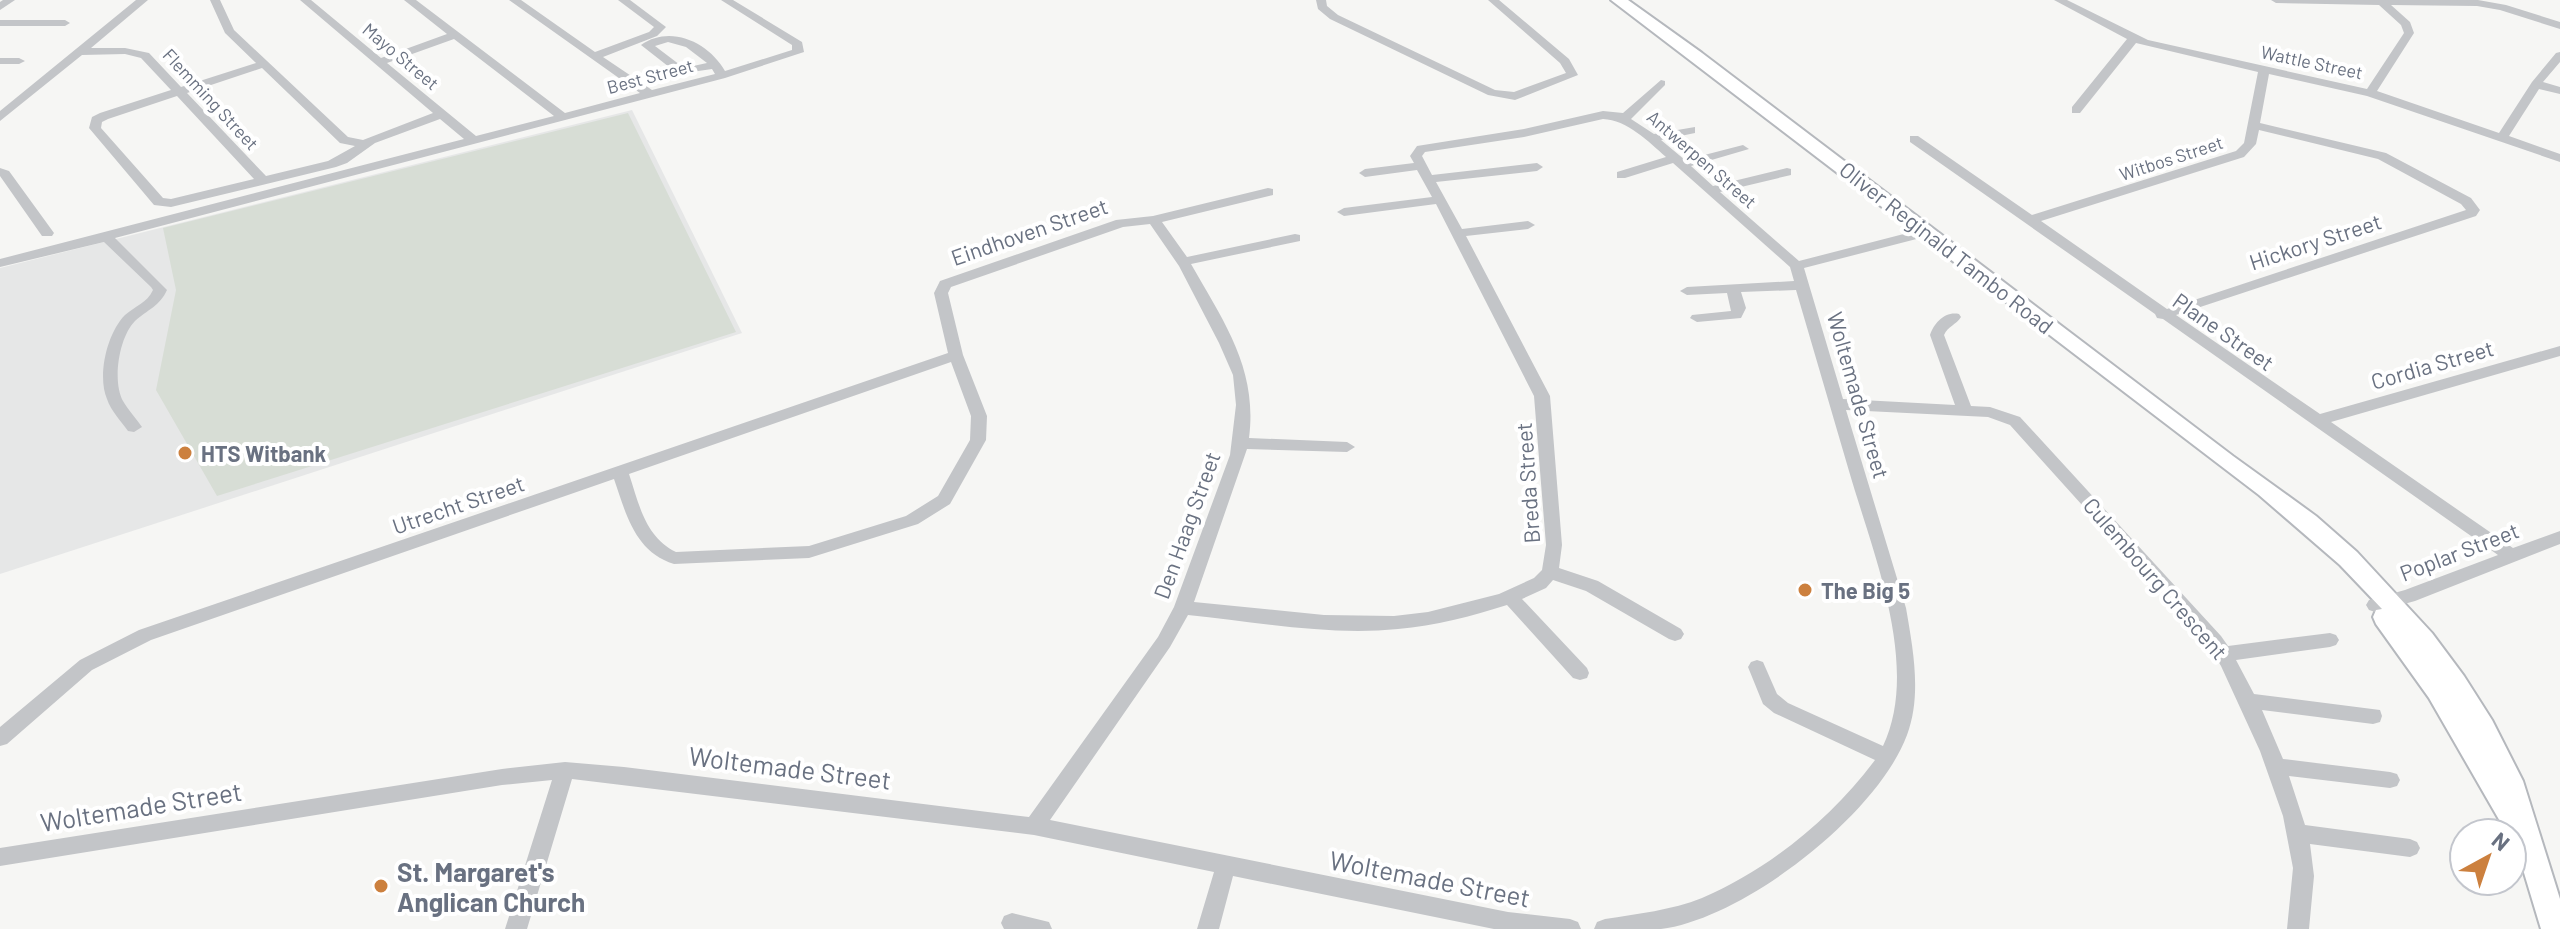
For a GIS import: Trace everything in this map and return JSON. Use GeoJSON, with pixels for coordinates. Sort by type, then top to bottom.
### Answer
{"type":"FeatureCollection","features":[{"type":"Feature","properties":{"kind":"main road","name":"Oliver Reginald Tambo Road"},"geometry":{"type":"LineString","coordinates":[[1618,0],[2285,504],[2383,604],[2441,696],[2481,769],[2525,835],[2556,929]]}},
{"type":"Feature","properties":{"kind":"main road","name":"Oliver Reginald Tambo Road"},"geometry":{"type":"LineString","coordinates":[[1628,0],[1668,35]]}},
{"type":"Feature","properties":{"kind":"street"},"geometry":{"type":"LineString","coordinates":[[0,7],[10,0]]}},
{"type":"Feature","properties":{"kind":"street"},"geometry":{"type":"LineString","coordinates":[[0,117],[143,0]]}},
{"type":"Feature","properties":{"kind":"street"},"geometry":{"type":"LineString","coordinates":[[215,0],[229,31],[263,64],[344,140],[365,144]]}},
{"type":"Feature","properties":{"kind":"street","name":"Mayo Street"},"geometry":{"type":"LineString","coordinates":[[305,0],[473,140]]}},
{"type":"Feature","properties":{"kind":"street"},"geometry":{"type":"LineString","coordinates":[[409,0],[563,117]]}},
{"type":"Feature","properties":{"kind":"street"},"geometry":{"type":"LineString","coordinates":[[514,0],[649,94]]}},
{"type":"Feature","properties":{"kind":"street"},"geometry":{"type":"LineString","coordinates":[[594,56],[653,34],[661,27],[623,0]]}},
{"type":"Feature","properties":{"kind":"street","name":"Best Street"},"geometry":{"type":"LineString","coordinates":[[0,263],[649,94],[718,70],[792,57],[800,49],[798,44],[726,0]]}},
{"type":"Feature","properties":{"kind":"street"},"geometry":{"type":"LineString","coordinates":[[1321,0],[1322,7],[1334,17],[1492,93],[1515,96],[1572,75],[1565,61],[1493,0]]}},
{"type":"Feature","properties":{"kind":"street","name":"Wattle Street"},"geometry":{"type":"LineString","coordinates":[[2059,0],[2133,39],[2370,93],[2560,158]]}},
{"type":"Feature","properties":{"kind":"street"},"geometry":{"type":"LineString","coordinates":[[2276,0],[2489,5],[2560,26]]}},
{"type":"Feature","properties":{"kind":"street"},"geometry":{"type":"LineString","coordinates":[[2370,93],[2409,33],[2406,24],[2382,2]]}},
{"type":"Feature","properties":{"kind":"street"},"geometry":{"type":"LineString","coordinates":[[0,23],[65,23]]}},
{"type":"Feature","properties":{"kind":"street"},"geometry":{"type":"LineString","coordinates":[[379,62],[455,35]]}},
{"type":"Feature","properties":{"kind":"street"},"geometry":{"type":"LineString","coordinates":[[666,38],[679,38],[718,70],[684,73],[646,47],[666,38]]}},
{"type":"Feature","properties":{"kind":"street"},"geometry":{"type":"LineString","coordinates":[[2076,110],[2133,39]]}},
{"type":"Feature","properties":{"kind":"street","name":"Flemming Street"},"geometry":{"type":"LineString","coordinates":[[80,52],[138,52],[145,55],[263,181]]}},
{"type":"Feature","properties":{"kind":"street"},"geometry":{"type":"LineString","coordinates":[[2503,136],[2536,84],[2560,55]]}},
{"type":"Feature","properties":{"kind":"street"},"geometry":{"type":"LineString","coordinates":[[0,61],[19,61]]}},
{"type":"Feature","properties":{"kind":"street"},"geometry":{"type":"LineString","coordinates":[[263,64],[104,116],[96,120],[95,128],[164,203],[181,202],[343,160],[365,144],[442,114]]}},
{"type":"Feature","properties":{"kind":"street","name":"Witbos Street"},"geometry":{"type":"LineString","coordinates":[[2028,221],[2240,154],[2250,144],[2264,71]]}},
{"type":"Feature","properties":{"kind":"street"},"geometry":{"type":"LineString","coordinates":[[1625,118],[1661,83]]}},
{"type":"Feature","properties":{"kind":"street"},"geometry":{"type":"LineString","coordinates":[[2536,84],[2560,91]]}},
{"type":"Feature","properties":{"kind":"street","name":"Antwerpen Street"},"geometry":{"type":"LineString","coordinates":[[1425,172],[1416,156],[1426,147],[1524,133],[1603,115],[1625,118],[1652,138],[1796,266]]}},
{"type":"Feature","properties":{"kind":"street","name":"Hickory Street"},"geometry":{"type":"LineString","coordinates":[[2162,315],[2473,210],[2471,205],[2382,156],[2255,125]]}},
{"type":"Feature","properties":{"kind":"street"},"geometry":{"type":"LineString","coordinates":[[1652,138],[1691,130]]}},
{"type":"Feature","properties":{"kind":"street","name":"Plane Street"},"geometry":{"type":"LineString","coordinates":[[1914,139],[2162,315],[2512,556]]}},
{"type":"Feature","properties":{"kind":"street"},"geometry":{"type":"LineString","coordinates":[[1621,175],[1743,149]]}},
{"type":"Feature","properties":{"kind":"street"},"geometry":{"type":"LineString","coordinates":[[1365,173],[1537,167]]}},
{"type":"Feature","properties":{"kind":"street"},"geometry":{"type":"LineString","coordinates":[[0,172],[5,174],[47,233]]}},
{"type":"Feature","properties":{"kind":"street","name":"Breda Street"},"geometry":{"type":"LineString","coordinates":[[1183,608],[1324,622],[1394,623],[1428,619],[1510,597],[1540,583],[1550,572],[1554,545],[1542,396],[1425,172]]}},
{"type":"Feature","properties":{"kind":"street"},"geometry":{"type":"LineString","coordinates":[[1712,190],[1787,172]]}},
{"type":"Feature","properties":{"kind":"street","name":"Eindhoven Street"},"geometry":{"type":"LineString","coordinates":[[620,471],[647,542],[660,553],[674,558],[809,552],[873,533],[935,508],[956,482],[978,440],[979,416],[956,355],[941,293],[948,282],[1121,223],[1153,220],[1268,192]]}},
{"type":"Feature","properties":{"kind":"street"},"geometry":{"type":"LineString","coordinates":[[1344,212],[1440,200]]}},
{"type":"Feature","properties":{"kind":"street","name":"Den Haag Street"},"geometry":{"type":"LineString","coordinates":[[1034,826],[1164,642],[1183,608],[1240,443],[1245,407],[1239,372],[1183,262],[1162,226],[1153,220]]}},
{"type":"Feature","properties":{"kind":"street"},"geometry":{"type":"LineString","coordinates":[[1458,233],[1528,225]]}},
{"type":"Feature","properties":{"kind":"street"},"geometry":{"type":"LineString","coordinates":[[1796,266],[1927,232]]}},
{"type":"Feature","properties":{"kind":"street"},"geometry":{"type":"LineString","coordinates":[[102,237],[110,238],[160,290],[149,306],[130,318],[112,353],[113,396],[134,427]]}},
{"type":"Feature","properties":{"kind":"street"},"geometry":{"type":"LineString","coordinates":[[1183,262],[1295,238]]}},
{"type":"Feature","properties":{"kind":"street","name":"Woltemade Street"},"geometry":{"type":"LineString","coordinates":[[1605,929],[1640,924],[1706,906],[1750,884],[1809,841],[1859,794],[1897,737],[1907,666],[1889,580],[1796,266]]}},
{"type":"Feature","properties":{"kind":"street"},"geometry":{"type":"LineString","coordinates":[[1687,291],[1803,285]]}},
{"type":"Feature","properties":{"kind":"street"},"geometry":{"type":"LineString","coordinates":[[1697,318],[1736,315],[1739,308],[1732,288]]}},
{"type":"Feature","properties":{"kind":"street"},"geometry":{"type":"LineString","coordinates":[[1954,317],[1940,327],[1937,335],[1965,411]]}},
{"type":"Feature","properties":{"kind":"street","name":"Cordia Street"},"geometry":{"type":"LineString","coordinates":[[2315,421],[2560,351]]}},
{"type":"Feature","properties":{"kind":"street","name":"Utrecht Street"},"geometry":{"type":"LineString","coordinates":[[0,738],[86,665],[145,635],[956,355]]}},
{"type":"Feature","properties":{"kind":"street","name":"Culembourg Crescent"},"geometry":{"type":"LineString","coordinates":[[1835,404],[1999,414],[2023,428],[2224,654],[2247,701],[2297,833],[2303,868],[2298,929]]}},
{"type":"Feature","properties":{"kind":"street"},"geometry":{"type":"LineString","coordinates":[[1240,443],[1347,447]]}},
{"type":"Feature","properties":{"kind":"street","name":"Poplar Street"},"geometry":{"type":"LineString","coordinates":[[2383,604],[2560,537]]}},
{"type":"Feature","properties":{"kind":"street"},"geometry":{"type":"LineString","coordinates":[[1550,572],[1592,586],[1675,634]]}},
{"type":"Feature","properties":{"kind":"street"},"geometry":{"type":"LineString","coordinates":[[1510,597],[1580,673]]}},
{"type":"Feature","properties":{"kind":"street"},"geometry":{"type":"LineString","coordinates":[[2224,654],[2330,640]]}},
{"type":"Feature","properties":{"kind":"street"},"geometry":{"type":"LineString","coordinates":[[1757,667],[1770,699],[1781,708],[1886,756]]}},
{"type":"Feature","properties":{"kind":"street"},"geometry":{"type":"LineString","coordinates":[[2247,701],[2373,716]]}},
{"type":"Feature","properties":{"kind":"street"},"geometry":{"type":"LineString","coordinates":[[2273,766],[2390,780]]}},
{"type":"Feature","properties":{"kind":"street"},"geometry":{"type":"LineString","coordinates":[[516,929],[565,770]]}},
{"type":"Feature","properties":{"kind":"street","name":"Woltemade Street"},"geometry":{"type":"LineString","coordinates":[[0,857],[502,777],[565,770],[1034,826],[1549,928],[1570,929]]}},
{"type":"Feature","properties":{"kind":"street"},"geometry":{"type":"LineString","coordinates":[[2297,833],[2410,848]]}},
{"type":"Feature","properties":{"kind":"street"},"geometry":{"type":"LineString","coordinates":[[1208,929],[1226,865]]}},
{"type":"Feature","properties":{"kind":"street"},"geometry":{"type":"LineString","coordinates":[[1012,923],[1041,929]]}},
{"type":"Feature","properties":{"kind":"shaded area","name":"HTS Witbank"},"geometry":{"type":"Polygon","coordinates":[[[632,110],[742,333],[0,574],[0,268],[632,110]]]}},
{"type":"Feature","properties":{"kind":"shaded area","name":"HTS Witbank"},"geometry":{"type":"Polygon","coordinates":[[[628,113],[736,332],[217,496],[156,390],[176,290],[163,228],[628,113]]]}},
{"type":"Feature","properties":{"kind":"place","name":"HTS Witbank"},"geometry":{"type":"Point","coordinates":[185,453]}},
{"type":"Feature","properties":{"kind":"place","name":"The Big 5"},"geometry":{"type":"Point","coordinates":[1805,590]}},
{"type":"Feature","properties":{"kind":"place","name":"St. Margaret's Anglican Church"},"geometry":{"type":"Point","coordinates":[381,886]}}]}
